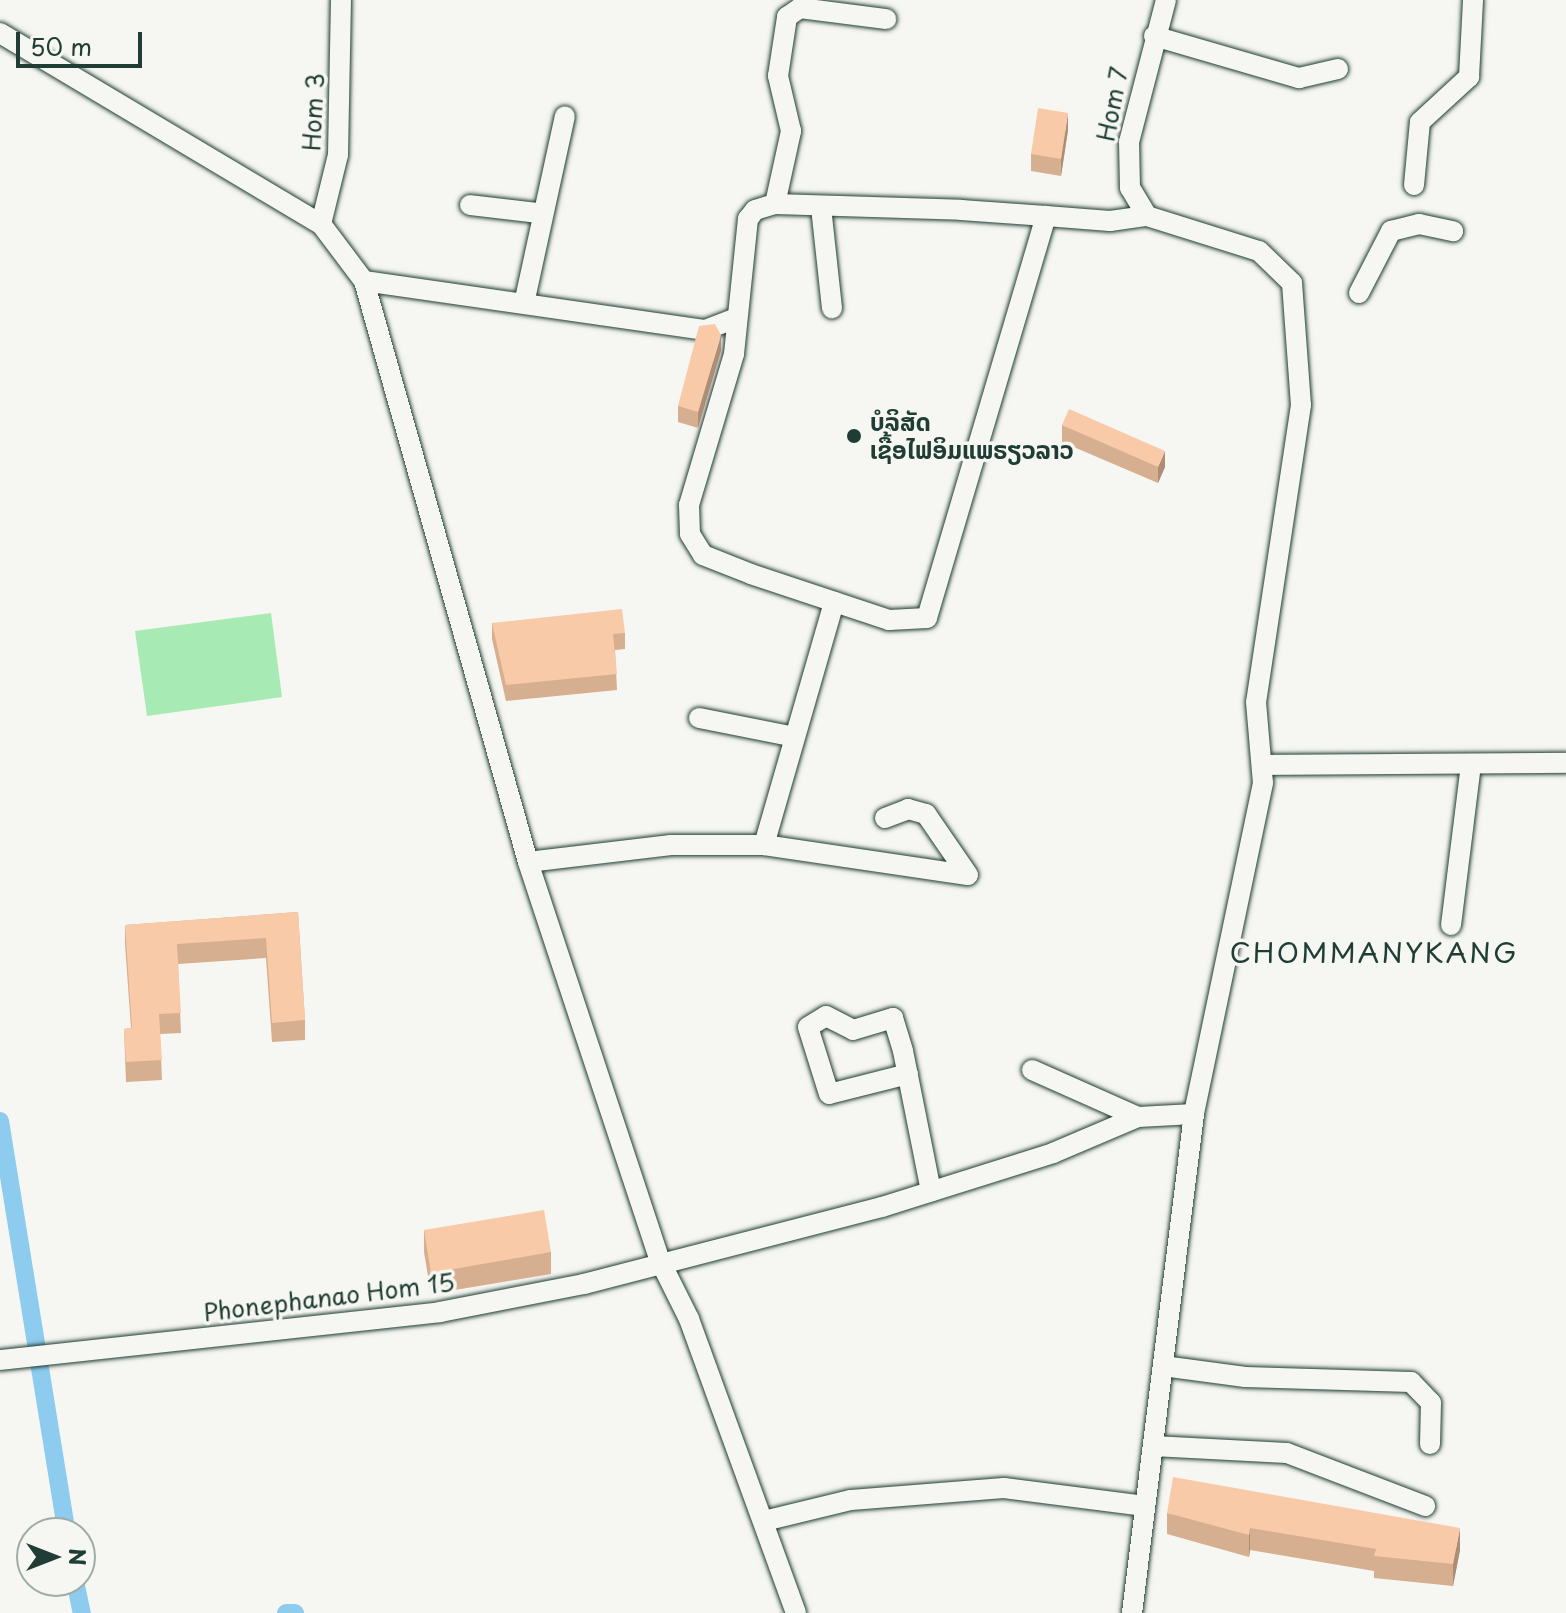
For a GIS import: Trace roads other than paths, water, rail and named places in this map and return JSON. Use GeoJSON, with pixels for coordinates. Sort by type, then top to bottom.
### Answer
{"type":"FeatureCollection","features":[{"type":"Feature","properties":{"kind":"street","name":"Hom 3"},"geometry":{"type":"LineString","coordinates":[[321,224],[338,155],[341,0]]}},
{"type":"Feature","properties":{"kind":"street","name":"Hom 7"},"geometry":{"type":"LineString","coordinates":[[1147,216],[1130,188],[1127,163],[1154,36],[1166,0]]}},
{"type":"Feature","properties":{"kind":"street"},"geometry":{"type":"LineString","coordinates":[[1414,185],[1420,122],[1469,77],[1473,0]]}},
{"type":"Feature","properties":{"kind":"street"},"geometry":{"type":"LineString","coordinates":[[775,204],[793,113],[778,76],[787,17],[800,8],[886,19]]}},
{"type":"Feature","properties":{"kind":"street"},"geometry":{"type":"LineString","coordinates":[[0,33],[321,224],[364,281],[528,862],[659,1259],[764,1521],[796,1613]]}},
{"type":"Feature","properties":{"kind":"street"},"geometry":{"type":"LineString","coordinates":[[1154,36],[1299,78],[1338,69]]}},
{"type":"Feature","properties":{"kind":"street"},"geometry":{"type":"LineString","coordinates":[[525,299],[538,213],[565,116]]}},
{"type":"Feature","properties":{"kind":"street"},"geometry":{"type":"LineString","coordinates":[[1046,216],[927,618],[889,620],[834,602],[703,555],[690,534],[689,505],[734,354],[748,219],[775,204],[1046,216],[1147,216],[1259,251],[1292,283],[1298,304],[1296,478],[1256,702],[1264,765],[1194,1114],[1132,1613]]}},
{"type":"Feature","properties":{"kind":"street"},"geometry":{"type":"LineString","coordinates":[[470,205],[538,213]]}},
{"type":"Feature","properties":{"kind":"street"},"geometry":{"type":"LineString","coordinates":[[821,207],[832,308]]}},
{"type":"Feature","properties":{"kind":"street"},"geometry":{"type":"LineString","coordinates":[[1359,293],[1391,231],[1419,224],[1453,231]]}},
{"type":"Feature","properties":{"kind":"street"},"geometry":{"type":"LineString","coordinates":[[364,281],[525,299],[705,330],[737,318]]}},
{"type":"Feature","properties":{"kind":"street"},"geometry":{"type":"LineString","coordinates":[[764,845],[790,736],[834,602]]}},
{"type":"Feature","properties":{"kind":"street"},"geometry":{"type":"LineString","coordinates":[[699,718],[790,736]]}},
{"type":"Feature","properties":{"kind":"street"},"geometry":{"type":"LineString","coordinates":[[1264,765],[1566,763]]}},
{"type":"Feature","properties":{"kind":"street"},"geometry":{"type":"LineString","coordinates":[[1451,925],[1471,765]]}},
{"type":"Feature","properties":{"kind":"street"},"geometry":{"type":"LineString","coordinates":[[528,862],[671,845],[764,845],[968,875],[926,814],[908,809],[885,818]]}},
{"type":"Feature","properties":{"kind":"street"},"geometry":{"type":"LineString","coordinates":[[908,1074],[829,1094],[808,1027],[833,1016],[853,1030],[889,1016],[908,1074],[931,1191]]}},
{"type":"Feature","properties":{"kind":"street"},"geometry":{"type":"LineString","coordinates":[[1032,1070],[1138,1117],[1194,1114]]}},
{"type":"Feature","properties":{"kind":"street","name":"Phonephanao Hom 15"},"geometry":{"type":"LineString","coordinates":[[0,1360],[440,1312],[584,1284],[659,1259],[931,1191],[1138,1117]]}},
{"type":"Feature","properties":{"kind":"street"},"geometry":{"type":"LineString","coordinates":[[1163,1366],[1245,1377],[1411,1382],[1431,1403],[1430,1444]]}},
{"type":"Feature","properties":{"kind":"street"},"geometry":{"type":"LineString","coordinates":[[1153,1446],[1287,1453],[1425,1506]]}},
{"type":"Feature","properties":{"kind":"street"},"geometry":{"type":"LineString","coordinates":[[764,1521],[851,1500],[1004,1488],[1145,1506]]}},
{"type":"Feature","properties":{"kind":"waterway"},"geometry":{"type":"LineString","coordinates":[[0,1121],[64,1517]]}},
{"type":"Feature","properties":{"kind":"waterway"},"geometry":{"type":"LineString","coordinates":[[78,1597],[82,1613]]}},
{"type":"Feature","properties":{"kind":"waterway"},"geometry":{"type":"LineString","coordinates":[[286,1613],[295,1613]]}},
{"type":"Feature","properties":{"kind":"place","name":"ບໍລິສັດ ເຊື້ອໄຟອິມແພຣຽວລາວ"},"geometry":{"type":"Point","coordinates":[854,436]}},
{"type":"Feature","properties":{"kind":"district","name":"CHOMMANYKANG"},"geometry":{"type":"Point","coordinates":[1374,952]}}]}
